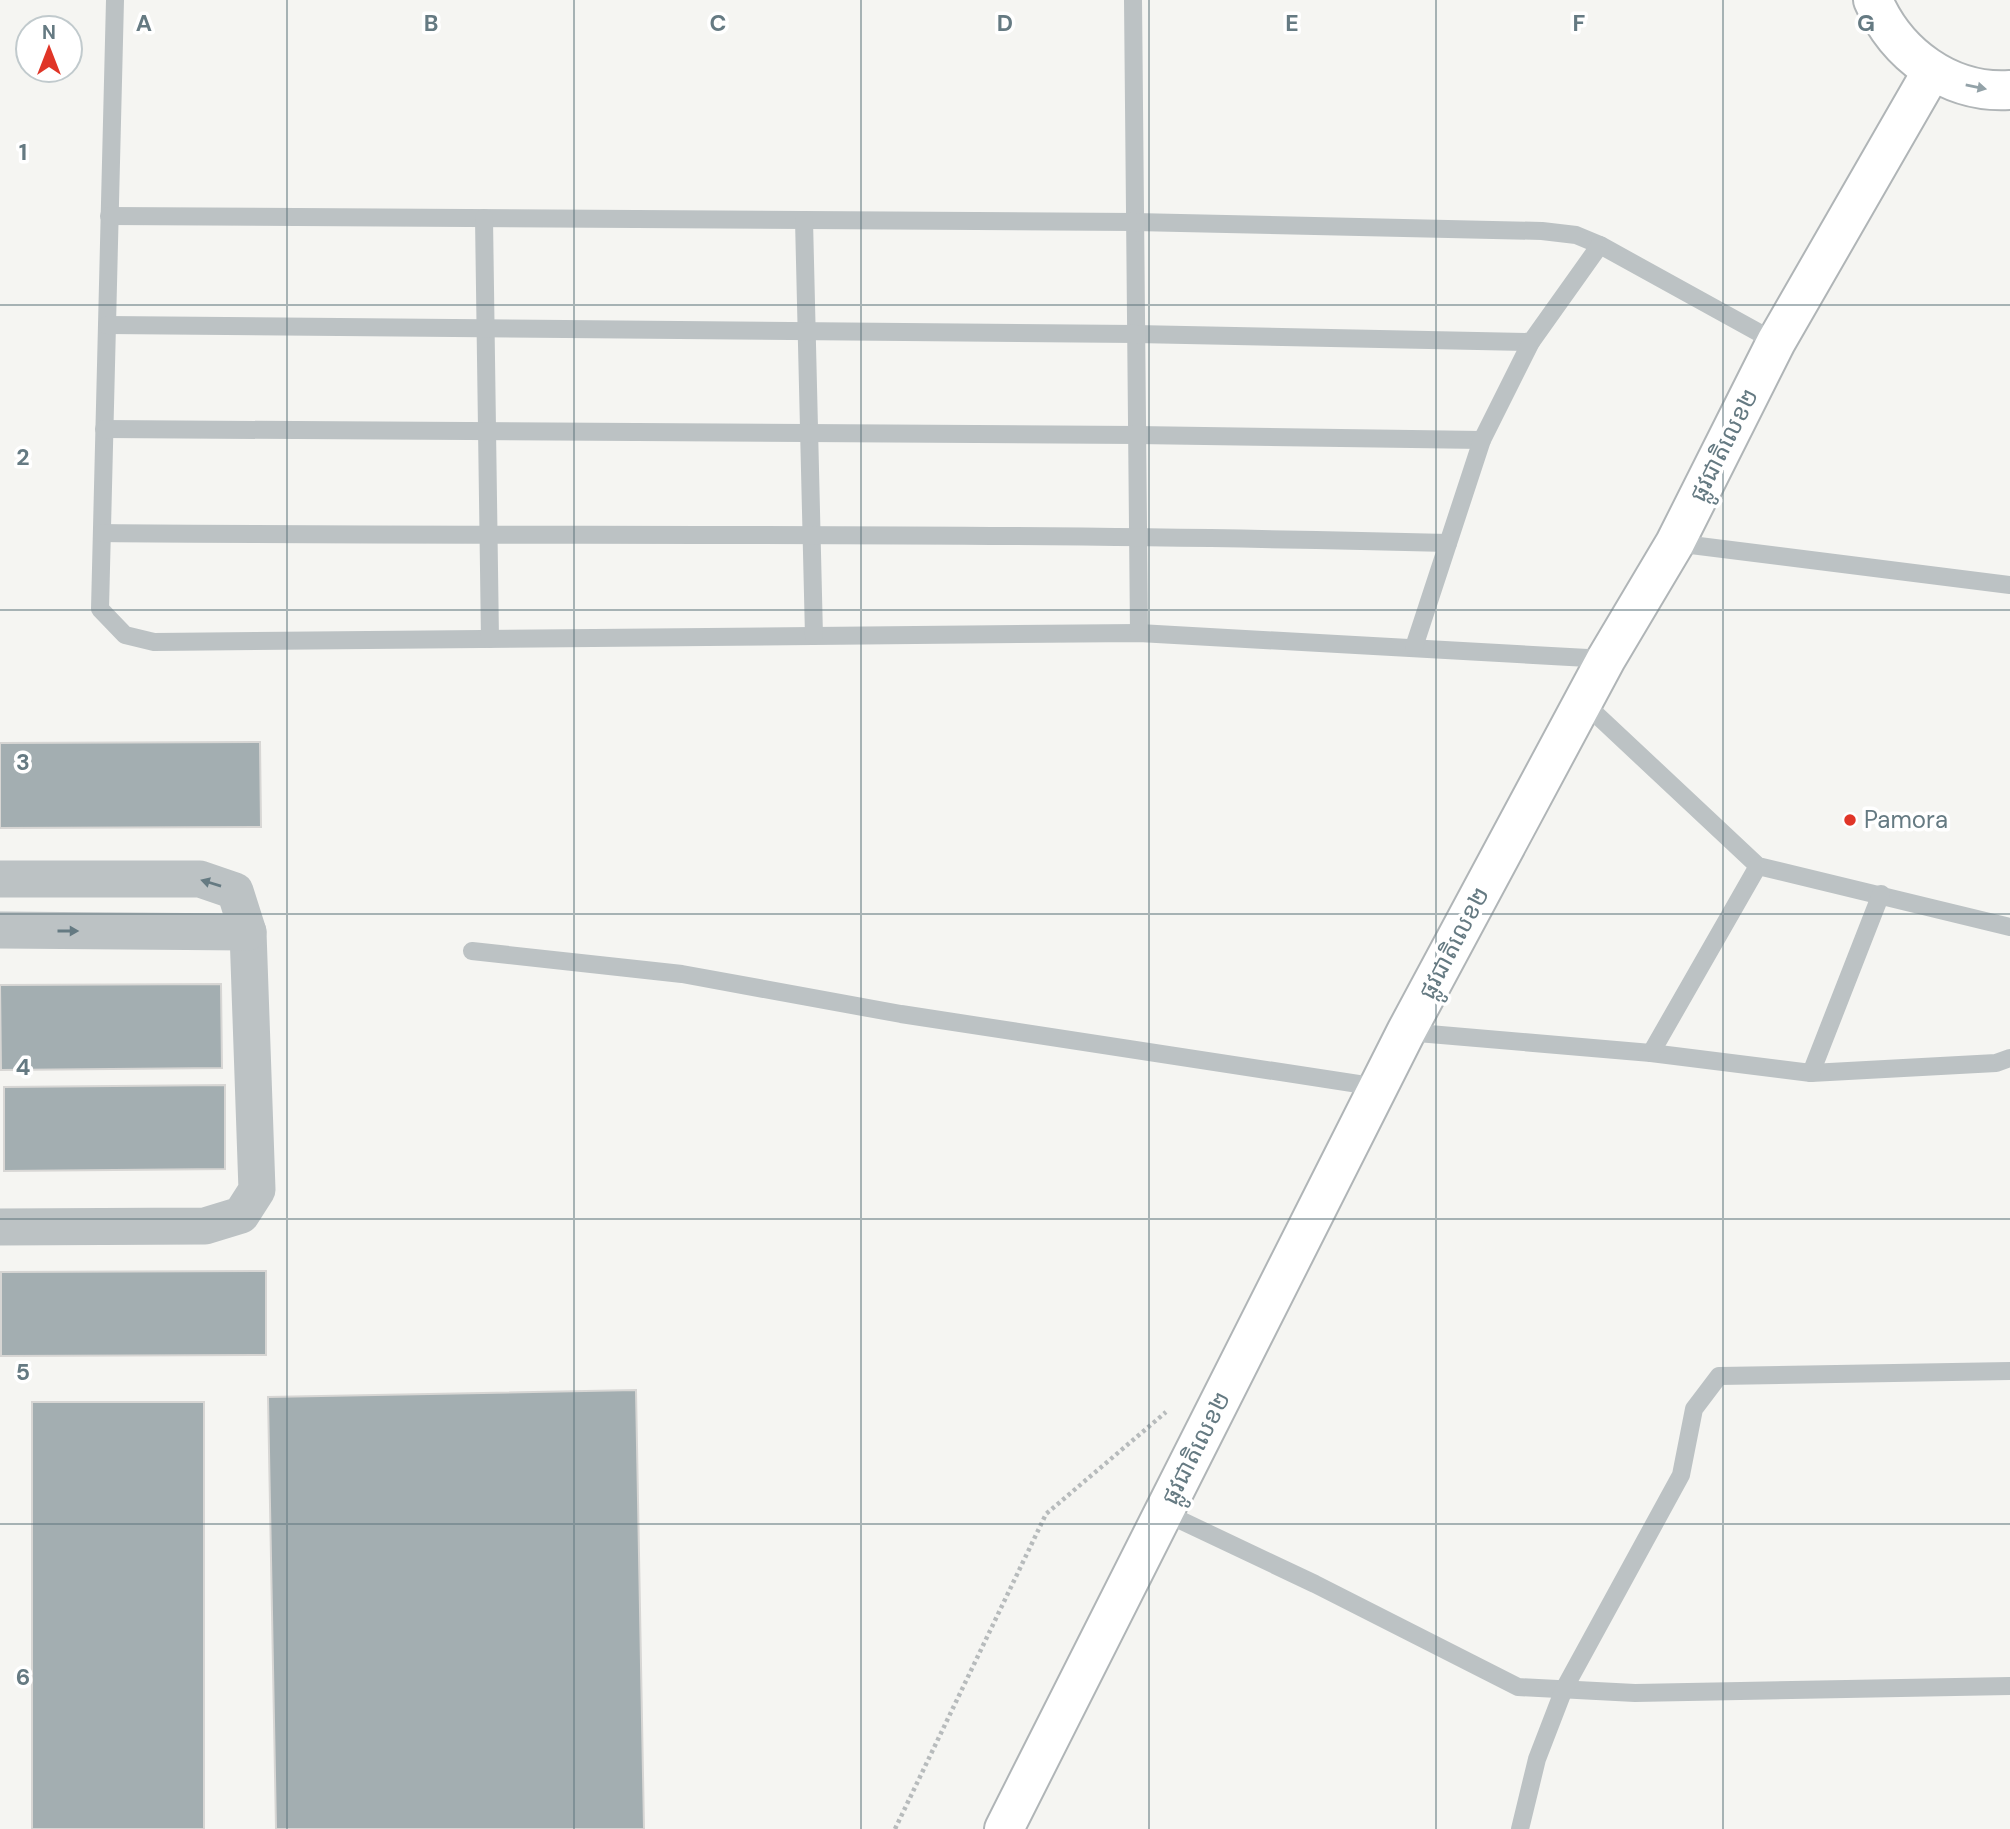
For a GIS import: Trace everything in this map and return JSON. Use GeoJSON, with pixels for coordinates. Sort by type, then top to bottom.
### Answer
{"type":"FeatureCollection","features":[{"type":"Feature","properties":{"kind":"highway"},"geometry":{"type":"LineString","coordinates":[[1872,0],[1892,36],[1931,71],[1960,84],[1998,91],[2010,90]]}},
{"type":"Feature","properties":{"kind":"highway","name":"ផ្លូវជាតិលេខ២"},"geometry":{"type":"LineString","coordinates":[[1004,1829],[1406,1032],[1606,659],[1675,542],[1776,342],[1931,71]]}},
{"type":"Feature","properties":{"kind":"street"},"geometry":{"type":"LineString","coordinates":[[0,879],[200,879],[235,891],[248,932],[257,1190],[241,1215],[205,1226],[0,1227]]}},
{"type":"Feature","properties":{"kind":"street"},"geometry":{"type":"LineString","coordinates":[[0,930],[248,932]]}},
{"type":"Feature","properties":{"kind":"lane"},"geometry":{"type":"LineString","coordinates":[[115,0],[100,610],[125,635],[154,642],[1139,634],[1606,659]]}},
{"type":"Feature","properties":{"kind":"lane"},"geometry":{"type":"LineString","coordinates":[[1133,0],[1139,634]]}},
{"type":"Feature","properties":{"kind":"lane"},"geometry":{"type":"LineString","coordinates":[[109,216],[1135,222],[1542,231],[1576,234],[1600,245],[1776,342]]}},
{"type":"Feature","properties":{"kind":"lane"},"geometry":{"type":"LineString","coordinates":[[484,218],[489,639]]}},
{"type":"Feature","properties":{"kind":"lane"},"geometry":{"type":"LineString","coordinates":[[804,220],[814,636]]}},
{"type":"Feature","properties":{"kind":"lane"},"geometry":{"type":"LineString","coordinates":[[1413,647],[1482,440],[1531,342],[1600,245]]}},
{"type":"Feature","properties":{"kind":"lane"},"geometry":{"type":"LineString","coordinates":[[107,326],[1136,334],[1531,342]]}},
{"type":"Feature","properties":{"kind":"lane"},"geometry":{"type":"LineString","coordinates":[[104,429],[1137,435],[1482,440]]}},
{"type":"Feature","properties":{"kind":"lane"},"geometry":{"type":"LineString","coordinates":[[102,533],[811,538],[1138,535],[1448,542]]}},
{"type":"Feature","properties":{"kind":"lane"},"geometry":{"type":"LineString","coordinates":[[1675,542],[2010,585]]}},
{"type":"Feature","properties":{"kind":"lane"},"geometry":{"type":"LineString","coordinates":[[1583,702],[1758,866],[2010,927]]}},
{"type":"Feature","properties":{"kind":"lane"},"geometry":{"type":"LineString","coordinates":[[1651,1053],[1758,866]]}},
{"type":"Feature","properties":{"kind":"lane"},"geometry":{"type":"LineString","coordinates":[[1811,1073],[1881,894]]}},
{"type":"Feature","properties":{"kind":"lane"},"geometry":{"type":"LineString","coordinates":[[472,951],[682,974],[901,1014],[1378,1087]]}},
{"type":"Feature","properties":{"kind":"lane"},"geometry":{"type":"LineString","coordinates":[[1406,1032],[1651,1053],[1811,1073],[1996,1063],[2010,1058]]}},
{"type":"Feature","properties":{"kind":"lane"},"geometry":{"type":"LineString","coordinates":[[1520,1829],[1537,1759],[1564,1689],[1681,1475],[1695,1409],[1720,1376],[2010,1371]]}},
{"type":"Feature","properties":{"kind":"lane"},"geometry":{"type":"LineString","coordinates":[[1163,1512],[1315,1584],[1518,1687],[1635,1693],[2010,1686]]}},
{"type":"Feature","properties":{"kind":"path"},"geometry":{"type":"LineString","coordinates":[[895,1829],[1046,1514],[1169,1409]]}},
{"type":"Feature","properties":{"kind":"building"},"geometry":{"type":"Polygon","coordinates":[[[260,742],[261,827],[0,828],[0,743],[260,742]]]}},
{"type":"Feature","properties":{"kind":"building"},"geometry":{"type":"Polygon","coordinates":[[[221,984],[222,1068],[1,1070],[0,985],[221,984]]]}},
{"type":"Feature","properties":{"kind":"building"},"geometry":{"type":"Polygon","coordinates":[[[225,1085],[225,1169],[4,1171],[4,1087],[225,1085]]]}},
{"type":"Feature","properties":{"kind":"building"},"geometry":{"type":"Polygon","coordinates":[[[266,1271],[266,1355],[1,1356],[1,1272],[266,1271]]]}},
{"type":"Feature","properties":{"kind":"building"},"geometry":{"type":"Polygon","coordinates":[[[636,1390],[644,1829],[276,1829],[268,1397],[636,1390]]]}},
{"type":"Feature","properties":{"kind":"building"},"geometry":{"type":"Polygon","coordinates":[[[32,1402],[204,1402],[204,1829],[32,1829],[32,1402]]]}},
{"type":"Feature","properties":{"kind":"place","name":"Pamora"},"geometry":{"type":"Point","coordinates":[1850,820]}}]}
